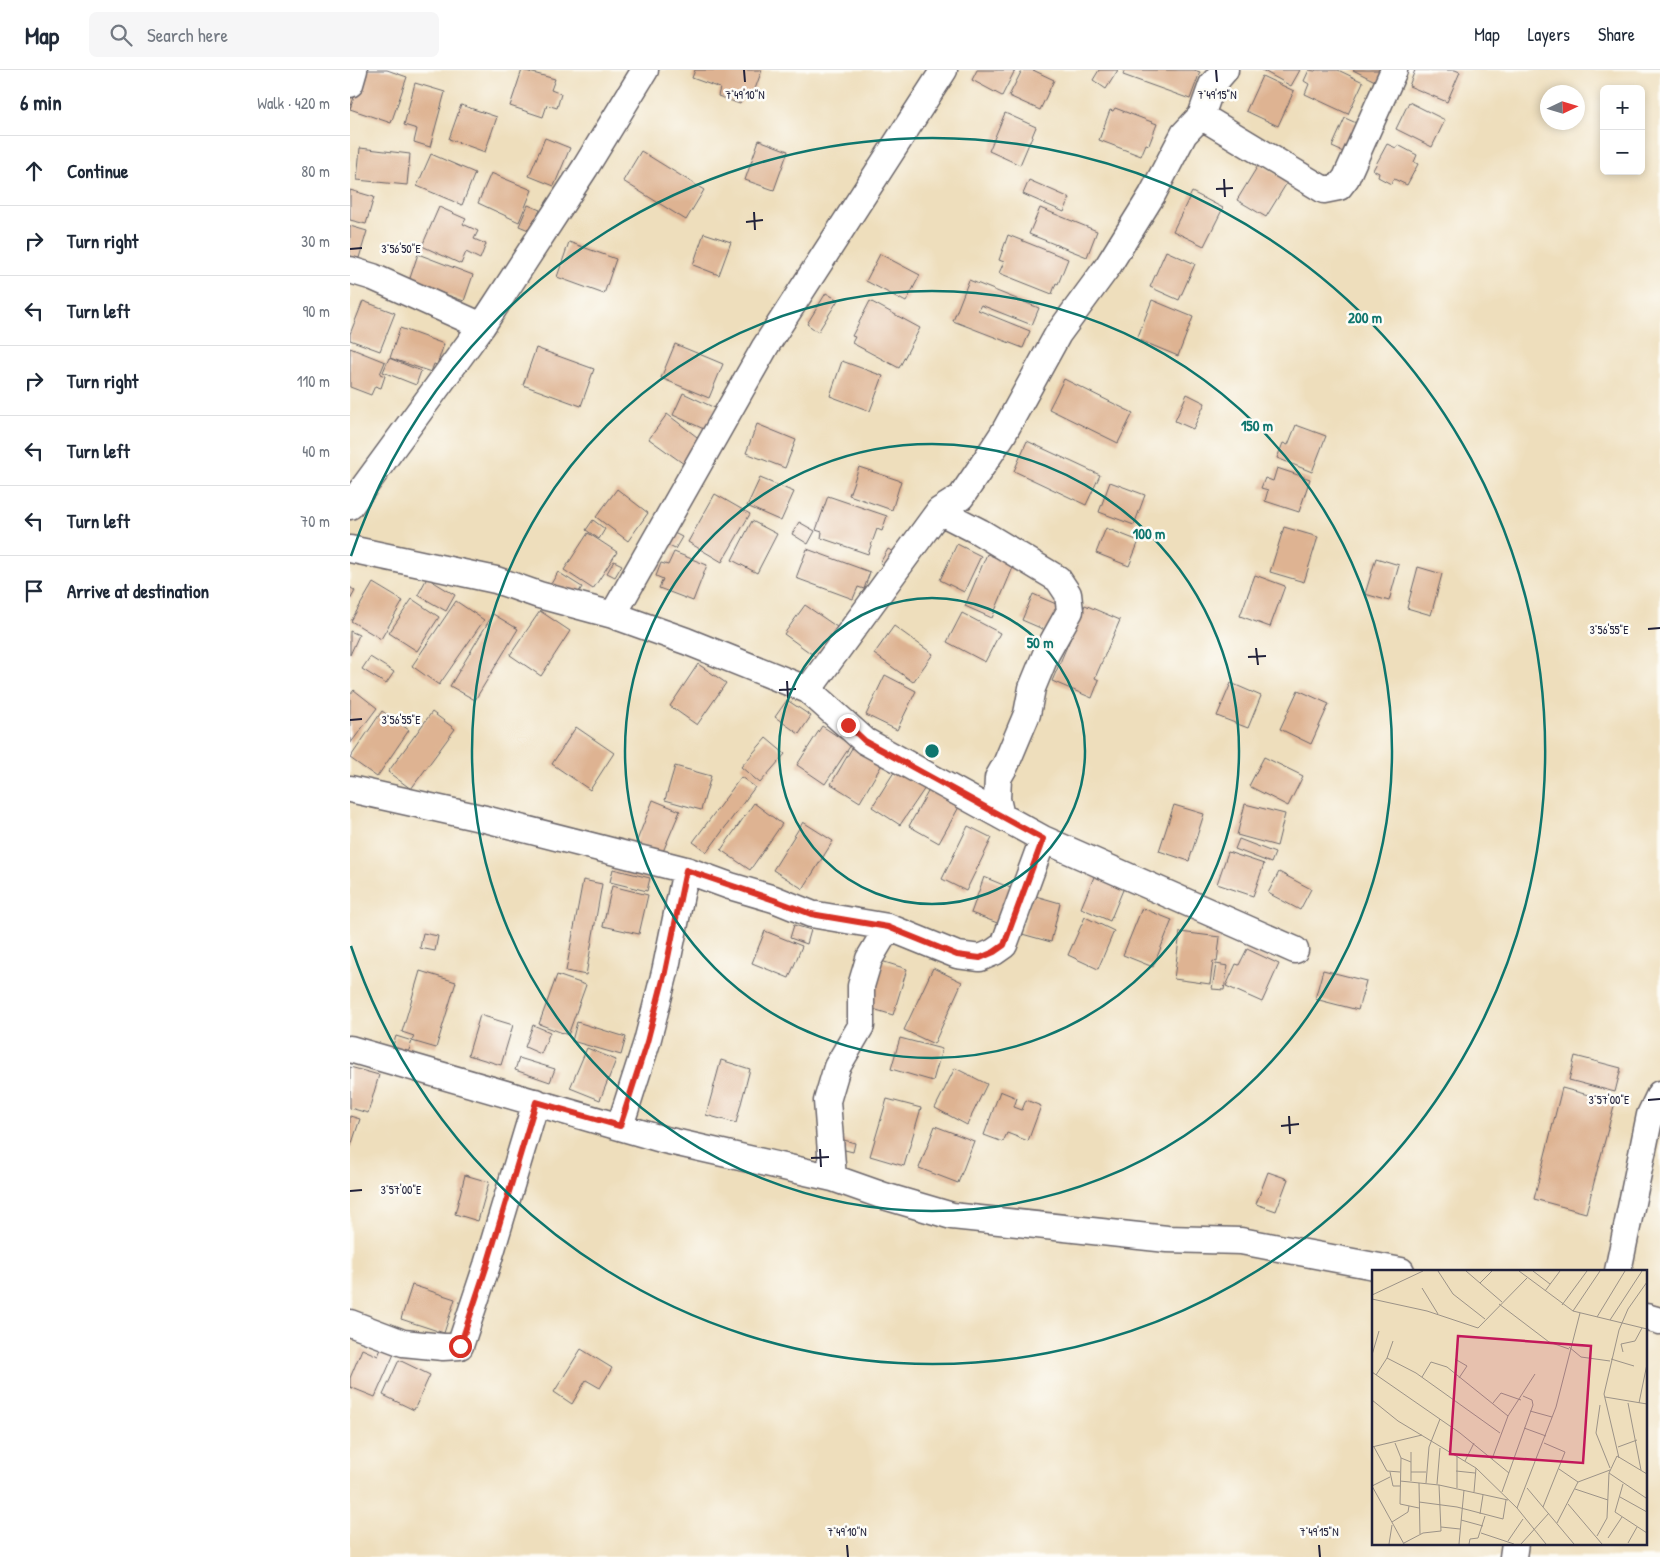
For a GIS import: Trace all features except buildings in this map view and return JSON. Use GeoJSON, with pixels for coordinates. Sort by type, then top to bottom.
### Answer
{"type":"FeatureCollection","features":[{"type":"Feature","properties":{"kind":"street"},"geometry":{"type":"LineString","coordinates":[[350,84],[354,70]]}},
{"type":"Feature","properties":{"kind":"street"},"geometry":{"type":"LineString","coordinates":[[350,506],[482,326],[646,70]]}},
{"type":"Feature","properties":{"kind":"street"},"geometry":{"type":"LineString","coordinates":[[613,614],[765,347],[944,70]]}},
{"type":"Feature","properties":{"kind":"street"},"geometry":{"type":"LineString","coordinates":[[808,690],[938,511],[961,497],[980,469],[1003,434],[1058,334],[1108,266],[1152,195],[1184,134],[1201,116],[1212,85],[1225,70]]}},
{"type":"Feature","properties":{"kind":"street"},"geometry":{"type":"LineString","coordinates":[[1201,116],[1324,190],[1339,187],[1346,178],[1394,70]]}},
{"type":"Feature","properties":{"kind":"street"},"geometry":{"type":"LineString","coordinates":[[350,270],[373,277],[482,326]]}},
{"type":"Feature","properties":{"kind":"street"},"geometry":{"type":"LineString","coordinates":[[938,511],[980,532],[1058,579],[1068,594],[1070,611],[1046,654],[1032,688],[1027,714],[1006,764],[998,778],[997,799],[1001,816]]}},
{"type":"Feature","properties":{"kind":"street"},"geometry":{"type":"LineString","coordinates":[[350,549],[496,580],[539,595],[613,614],[808,690],[865,741],[1043,839],[1295,950]]}},
{"type":"Feature","properties":{"kind":"street"},"geometry":{"type":"LineString","coordinates":[[350,789],[485,819],[686,870],[811,914],[888,927],[957,955],[980,958],[1004,945],[1043,839]]}},
{"type":"Feature","properties":{"kind":"street"},"geometry":{"type":"LineString","coordinates":[[620,1126],[649,1033],[665,972],[686,870]]}},
{"type":"Feature","properties":{"kind":"street"},"geometry":{"type":"LineString","coordinates":[[833,1178],[827,1101],[838,1067],[861,1026],[861,986],[869,959],[888,927]]}},
{"type":"Feature","properties":{"kind":"street"},"geometry":{"type":"LineString","coordinates":[[350,1049],[666,1140],[833,1178],[884,1196],[952,1216],[1167,1239],[1241,1241],[1396,1270]]}},
{"type":"Feature","properties":{"kind":"street"},"geometry":{"type":"LineString","coordinates":[[1618,1270],[1650,1115],[1660,1094]]}},
{"type":"Feature","properties":{"kind":"street"},"geometry":{"type":"LineString","coordinates":[[350,1323],[403,1343],[443,1347],[460,1346],[487,1265],[536,1102]]}},
{"type":"Feature","properties":{"kind":"street"},"geometry":{"type":"LineString","coordinates":[[1513,1557],[1515,1544]]}},
{"type":"Feature","properties":{"kind":"route"},"geometry":{"type":"LineString","coordinates":[[460,1346],[487,1265],[536,1102],[620,1126],[647,1042],[665,972],[686,870],[811,914],[888,927],[957,955],[980,958],[1004,945],[1043,839],[865,741],[848,725]]}}]}
